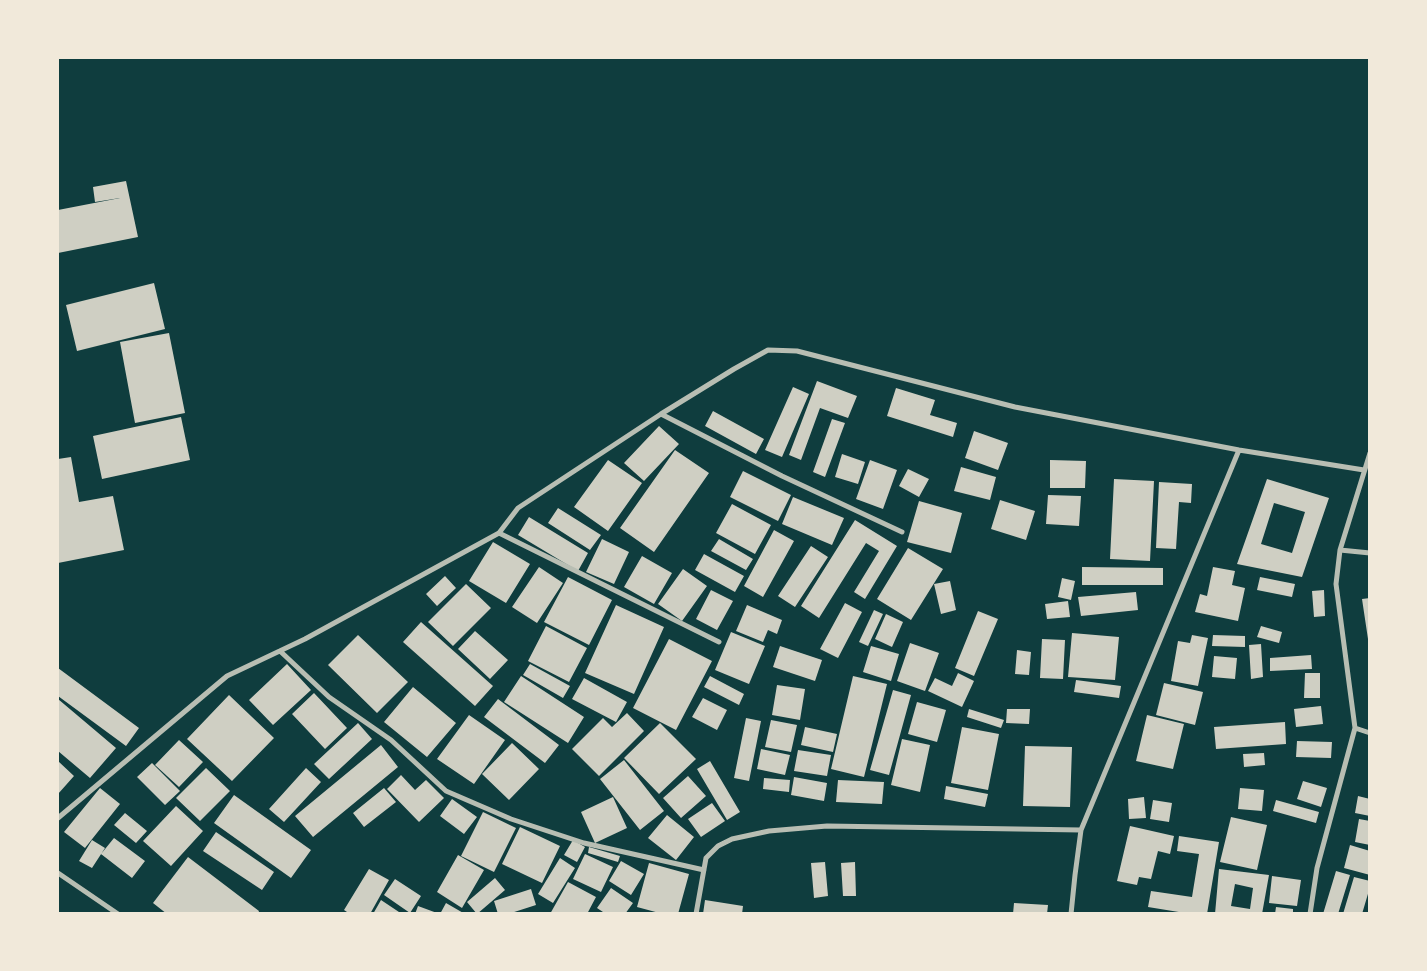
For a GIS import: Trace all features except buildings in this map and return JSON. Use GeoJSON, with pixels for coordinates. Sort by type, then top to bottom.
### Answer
{"type":"FeatureCollection","features":[{"type":"Feature","properties":{"kind":"street"},"geometry":{"type":"LineString","coordinates":[[58,818],[227,676],[305,639],[499,533],[518,508],[661,414],[768,350],[797,351],[1015,407],[1239,450],[1364,470]]}},
{"type":"Feature","properties":{"kind":"street"},"geometry":{"type":"LineString","coordinates":[[661,414],[782,476],[902,532]]}},
{"type":"Feature","properties":{"kind":"street"},"geometry":{"type":"LineString","coordinates":[[1071,914],[1074,874],[1081,830],[1239,450]]}},
{"type":"Feature","properties":{"kind":"street"},"geometry":{"type":"LineString","coordinates":[[1310,914],[1317,868],[1355,728],[1336,584],[1340,550],[1370,453]]}},
{"type":"Feature","properties":{"kind":"street"},"geometry":{"type":"LineString","coordinates":[[499,533],[719,642]]}},
{"type":"Feature","properties":{"kind":"street"},"geometry":{"type":"LineString","coordinates":[[1340,550],[1370,553]]}},
{"type":"Feature","properties":{"kind":"street"},"geometry":{"type":"LineString","coordinates":[[280,651],[329,697],[391,740],[446,791],[511,819],[584,843],[704,870]]}},
{"type":"Feature","properties":{"kind":"street"},"geometry":{"type":"LineString","coordinates":[[1355,728],[1370,733]]}},
{"type":"Feature","properties":{"kind":"street"},"geometry":{"type":"LineString","coordinates":[[696,914],[706,858],[718,846],[732,839],[769,831],[827,826],[1081,830]]}},
{"type":"Feature","properties":{"kind":"street"},"geometry":{"type":"LineString","coordinates":[[58,873],[118,914]]}}]}
